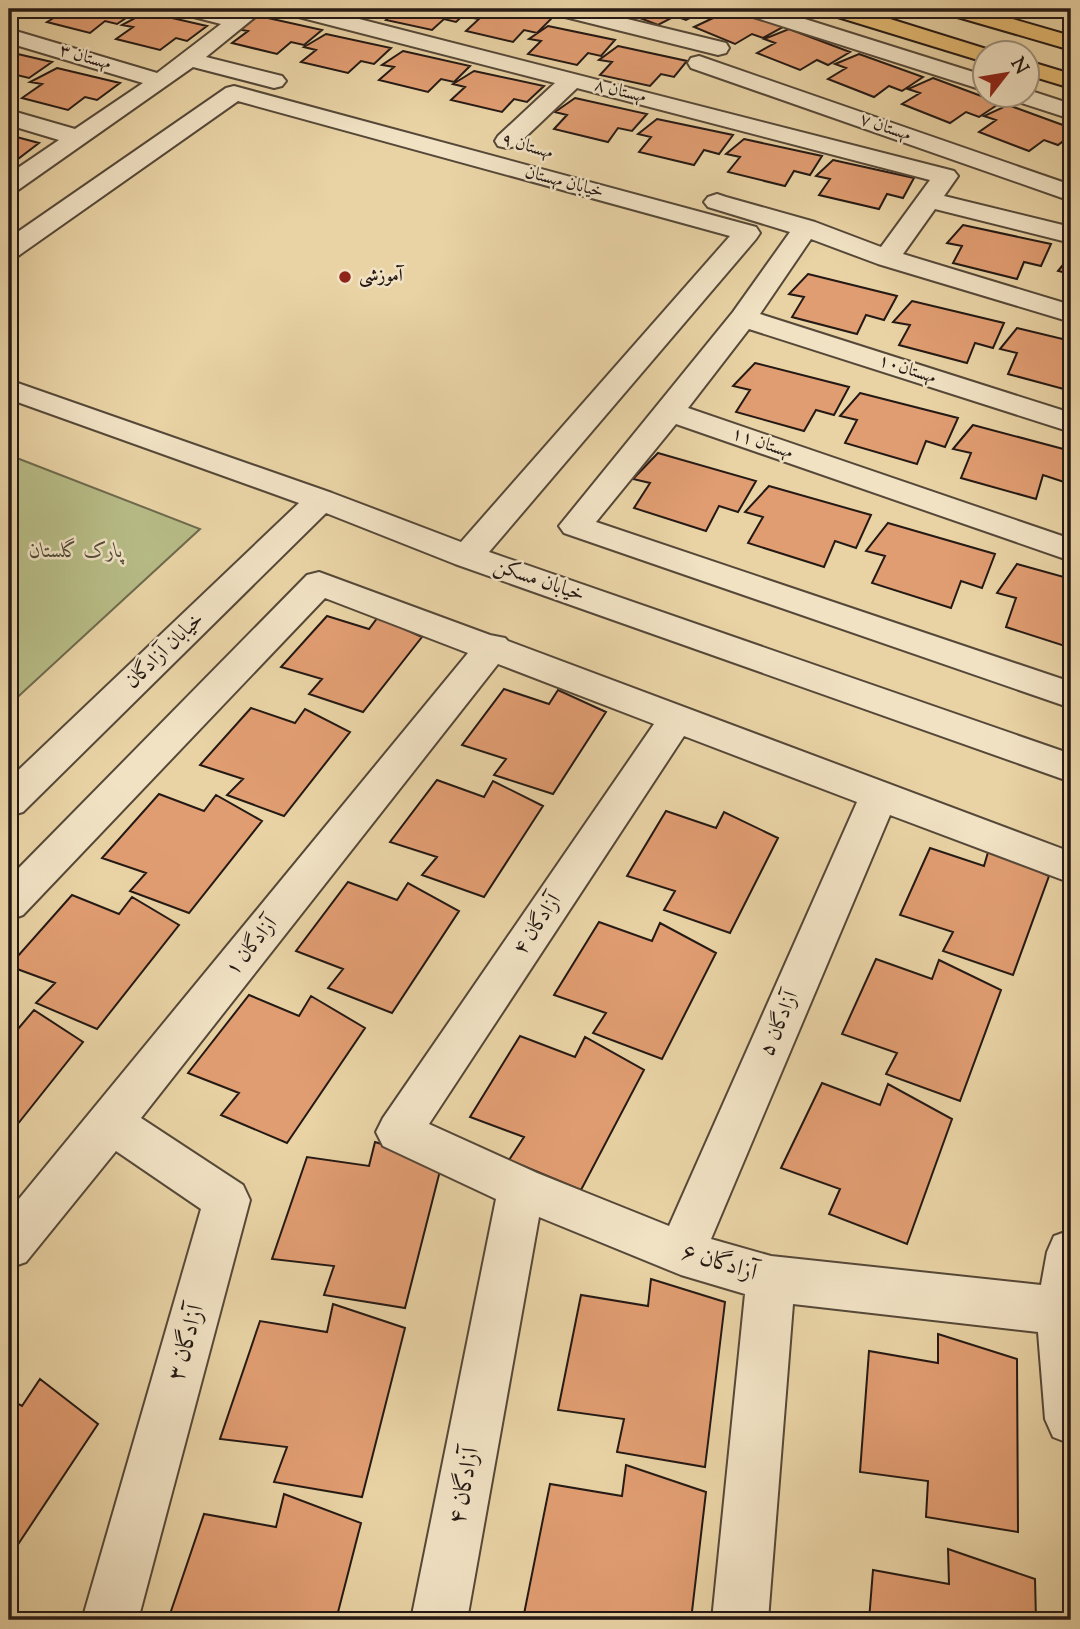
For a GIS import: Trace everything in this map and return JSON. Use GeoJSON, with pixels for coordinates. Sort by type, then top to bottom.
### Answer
{"type":"FeatureCollection","features":[{"type":"Feature","properties":{"kind":"main road"},"geometry":{"type":"LineString","coordinates":[[836,9],[972,51]]}},
{"type":"Feature","properties":{"kind":"main road"},"geometry":{"type":"LineString","coordinates":[[955,9],[1071,43]]}},
{"type":"Feature","properties":{"kind":"main road"},"geometry":{"type":"LineString","coordinates":[[1042,72],[1071,81]]}},
{"type":"Feature","properties":{"kind":"street"},"geometry":{"type":"LineString","coordinates":[[190,9],[246,15]]}},
{"type":"Feature","properties":{"kind":"street","name":"مهستان ۸"},"geometry":{"type":"LineString","coordinates":[[295,9],[946,176],[929,200]]}},
{"type":"Feature","properties":{"kind":"street","name":"مهستان ۷"},"geometry":{"type":"LineString","coordinates":[[561,9],[708,56],[1071,193]]}},
{"type":"Feature","properties":{"kind":"street"},"geometry":{"type":"LineString","coordinates":[[752,9],[972,80]]}},
{"type":"Feature","properties":{"kind":"street"},"geometry":{"type":"LineString","coordinates":[[9,186],[161,81],[246,15]]}},
{"type":"Feature","properties":{"kind":"street","name":"مهستان ۳"},"geometry":{"type":"LineString","coordinates":[[9,36],[161,81]]}},
{"type":"Feature","properties":{"kind":"street"},"geometry":{"type":"LineString","coordinates":[[659,102],[708,56]]}},
{"type":"Feature","properties":{"kind":"street"},"geometry":{"type":"LineString","coordinates":[[188,59],[361,103]]}},
{"type":"Feature","properties":{"kind":"street"},"geometry":{"type":"LineString","coordinates":[[507,141],[572,79]]}},
{"type":"Feature","properties":{"kind":"street","name":"خیابان مهستان"},"geometry":{"type":"LineString","coordinates":[[9,250],[234,93],[747,233]]}},
{"type":"Feature","properties":{"kind":"street"},"geometry":{"type":"LineString","coordinates":[[1042,102],[1071,112]]}},
{"type":"Feature","properties":{"kind":"street"},"geometry":{"type":"LineString","coordinates":[[9,117],[80,138]]}},
{"type":"Feature","properties":{"kind":"street","name":"مهستان ۹"},"geometry":{"type":"LineString","coordinates":[[480,134],[533,148]]}},
{"type":"Feature","properties":{"kind":"street"},"geometry":{"type":"LineString","coordinates":[[650,182],[806,228],[887,258],[1071,314]]}},
{"type":"Feature","properties":{"kind":"street"},"geometry":{"type":"LineString","coordinates":[[887,258],[929,200],[1071,235]]}},
{"type":"Feature","properties":{"kind":"street"},"geometry":{"type":"LineString","coordinates":[[467,556],[747,233],[806,228]]}},
{"type":"Feature","properties":{"kind":"street"},"geometry":{"type":"LineString","coordinates":[[806,228],[743,318],[670,412],[575,526],[1071,695]]}},
{"type":"Feature","properties":{"kind":"street","name":"مهستان۱۰"},"geometry":{"type":"LineString","coordinates":[[743,318],[1071,423]]}},
{"type":"Feature","properties":{"kind":"street","name":"خیابان مسکن"},"geometry":{"type":"LineString","coordinates":[[9,389],[321,500],[467,556],[1071,768]]}},
{"type":"Feature","properties":{"kind":"street","name":"مهستان ۱۱"},"geometry":{"type":"LineString","coordinates":[[670,412],[1071,550]]}},
{"type":"Feature","properties":{"kind":"street","name":"خیابان آزادگان"},"geometry":{"type":"LineString","coordinates":[[9,802],[321,500]]}},
{"type":"Feature","properties":{"kind":"street"},"geometry":{"type":"LineString","coordinates":[[9,905],[319,583],[492,646],[1071,868]]}},
{"type":"Feature","properties":{"kind":"street","name":"آزادگان ۱"},"geometry":{"type":"LineString","coordinates":[[9,1246],[111,1123],[492,646]]}},
{"type":"Feature","properties":{"kind":"street","name":"آزادگان ۴"},"geometry":{"type":"LineString","coordinates":[[399,1132],[677,718]]}},
{"type":"Feature","properties":{"kind":"street","name":"آزادگان ۵"},"geometry":{"type":"LineString","coordinates":[[681,1253],[879,796]]}},
{"type":"Feature","properties":{"kind":"street","name":"آزادگان ۳"},"geometry":{"type":"LineString","coordinates":[[110,1620],[227,1200],[111,1123]]}},
{"type":"Feature","properties":{"kind":"street","name":"آزادگان ۶"},"geometry":{"type":"LineString","coordinates":[[399,1132],[521,1188],[681,1253],[771,1279],[1066,1312]]}},
{"type":"Feature","properties":{"kind":"street","name":"آزادگان ۴"},"geometry":{"type":"LineString","coordinates":[[439,1620],[521,1188]]}},
{"type":"Feature","properties":{"kind":"street"},"geometry":{"type":"LineString","coordinates":[[1071,1252],[1066,1312],[1071,1419]]}},
{"type":"Feature","properties":{"kind":"street"},"geometry":{"type":"LineString","coordinates":[[740,1620],[771,1279]]}},
{"type":"Feature","properties":{"kind":"green space","name":"پارک گلستان"},"geometry":{"type":"Polygon","coordinates":[[[9,455],[200,529],[9,705],[9,455]]]}},
{"type":"Feature","properties":{"kind":"building"},"geometry":{"type":"Polygon","coordinates":[[[55,9],[138,10],[117,24],[105,21],[90,33],[47,22],[65,11],[55,9]]]}},
{"type":"Feature","properties":{"kind":"building"},"geometry":{"type":"Polygon","coordinates":[[[322,9],[361,9],[353,16],[322,9]]]}},
{"type":"Feature","properties":{"kind":"building"},"geometry":{"type":"Polygon","coordinates":[[[399,9],[470,9],[456,22],[444,19],[432,30],[386,20],[399,9]]]}},
{"type":"Feature","properties":{"kind":"building"},"geometry":{"type":"Polygon","coordinates":[[[480,9],[505,9],[552,18],[537,33],[524,30],[513,42],[466,31],[479,19],[467,17],[480,9]]]}},
{"type":"Feature","properties":{"kind":"building"},"geometry":{"type":"Polygon","coordinates":[[[708,9],[686,20],[675,16],[658,25],[619,10],[708,9]]]}},
{"type":"Feature","properties":{"kind":"building"},"geometry":{"type":"Polygon","coordinates":[[[716,9],[738,9],[785,26],[763,38],[752,34],[735,44],[694,27],[713,18],[702,14],[716,9]]]}},
{"type":"Feature","properties":{"kind":"building"},"geometry":{"type":"Polygon","coordinates":[[[146,12],[207,26],[187,41],[176,38],[160,50],[116,39],[133,27],[122,25],[146,12]]]}},
{"type":"Feature","properties":{"kind":"building"},"geometry":{"type":"Polygon","coordinates":[[[259,16],[322,30],[304,45],[291,42],[277,54],[232,43],[248,31],[236,29],[259,16]]]}},
{"type":"Feature","properties":{"kind":"building"},"geometry":{"type":"Polygon","coordinates":[[[548,26],[615,40],[601,56],[588,53],[577,65],[528,54],[541,41],[529,39],[548,26]]]}},
{"type":"Feature","properties":{"kind":"building"},"geometry":{"type":"Polygon","coordinates":[[[789,29],[850,52],[828,65],[817,60],[800,70],[757,53],[775,43],[764,39],[789,29]]]}},
{"type":"Feature","properties":{"kind":"building"},"geometry":{"type":"Polygon","coordinates":[[[326,34],[391,48],[374,64],[361,61],[348,73],[301,62],[316,50],[304,47],[326,34]]]}},
{"type":"Feature","properties":{"kind":"building"},"geometry":{"type":"Polygon","coordinates":[[[618,46],[687,61],[674,77],[661,74],[650,86],[600,75],[612,62],[599,60],[618,46]]]}},
{"type":"Feature","properties":{"kind":"building"},"geometry":{"type":"Polygon","coordinates":[[[403,51],[470,66],[454,82],[441,79],[428,92],[379,80],[394,67],[382,65],[403,51]]]}},
{"type":"Feature","properties":{"kind":"building"},"geometry":{"type":"Polygon","coordinates":[[[9,52],[52,62],[29,78],[17,75],[9,81],[9,52]]]}},
{"type":"Feature","properties":{"kind":"building"},"geometry":{"type":"Polygon","coordinates":[[[859,54],[923,77],[902,91],[889,86],[874,97],[828,79],[846,68],[835,64],[859,54]]]}},
{"type":"Feature","properties":{"kind":"building"},"geometry":{"type":"Polygon","coordinates":[[[57,68],[120,83],[97,100],[85,97],[68,110],[22,98],[42,84],[30,82],[57,68]]]}},
{"type":"Feature","properties":{"kind":"building"},"geometry":{"type":"Polygon","coordinates":[[[474,71],[544,86],[527,102],[514,99],[502,112],[451,100],[465,87],[453,84],[474,71]]]}},
{"type":"Feature","properties":{"kind":"building"},"geometry":{"type":"Polygon","coordinates":[[[933,78],[972,93],[972,108],[992,108],[979,117],[966,112],[950,123],[902,104],[920,93],[908,89],[933,78]]]}},
{"type":"Feature","properties":{"kind":"building"},"geometry":{"type":"Polygon","coordinates":[[[575,98],[647,114],[632,131],[618,128],[608,142],[554,129],[567,115],[555,112],[575,98]]]}},
{"type":"Feature","properties":{"kind":"building"},"geometry":{"type":"Polygon","coordinates":[[[1001,108],[1016,108],[1071,128],[1071,135],[1058,145],[1044,140],[1029,151],[979,132],[996,120],[984,116],[1001,108]]]}},
{"type":"Feature","properties":{"kind":"building"},"geometry":{"type":"Polygon","coordinates":[[[657,119],[733,135],[719,154],[704,150],[694,165],[639,152],[651,137],[638,134],[657,119]]]}},
{"type":"Feature","properties":{"kind":"building"},"geometry":{"type":"Polygon","coordinates":[[[9,135],[39,143],[14,162],[9,160],[9,135]]]}},
{"type":"Feature","properties":{"kind":"building"},"geometry":{"type":"Polygon","coordinates":[[[744,139],[822,156],[810,175],[794,171],[785,186],[728,172],[740,157],[726,154],[744,139]]]}},
{"type":"Feature","properties":{"kind":"building"},"geometry":{"type":"Polygon","coordinates":[[[833,160],[914,178],[903,198],[887,194],[879,209],[819,195],[830,179],[816,176],[833,160]]]}},
{"type":"Feature","properties":{"kind":"building"},"geometry":{"type":"Polygon","coordinates":[[[963,225],[1051,244],[1041,266],[1024,262],[1017,279],[953,263],[962,246],[947,243],[963,225]]]}},
{"type":"Feature","properties":{"kind":"building"},"geometry":{"type":"Polygon","coordinates":[[[1071,255],[1071,274],[1058,271],[1071,255]]]}},
{"type":"Feature","properties":{"kind":"building"},"geometry":{"type":"Polygon","coordinates":[[[808,274],[897,296],[884,320],[866,315],[857,334],[792,317],[804,297],[789,294],[808,274]]]}},
{"type":"Feature","properties":{"kind":"building"},"geometry":{"type":"Polygon","coordinates":[[[912,301],[1004,323],[993,348],[975,343],[967,363],[899,345],[910,325],[893,322],[912,301]]]}},
{"type":"Feature","properties":{"kind":"building"},"geometry":{"type":"Polygon","coordinates":[[[1017,328],[1071,341],[1071,391],[1008,374],[1017,353],[1000,349],[1017,328]]]}},
{"type":"Feature","properties":{"kind":"building"},"geometry":{"type":"Polygon","coordinates":[[[755,363],[849,387],[834,415],[816,410],[804,431],[736,412],[750,390],[733,386],[755,363]]]}},
{"type":"Feature","properties":{"kind":"building"},"geometry":{"type":"Polygon","coordinates":[[[860,393],[958,418],[945,447],[926,441],[917,464],[845,443],[857,420],[840,416],[860,393]]]}},
{"type":"Feature","properties":{"kind":"building"},"geometry":{"type":"Polygon","coordinates":[[[973,425],[1071,451],[1064,482],[1043,475],[1036,499],[961,478],[971,453],[953,449],[973,425]]]}},
{"type":"Feature","properties":{"kind":"building"},"geometry":{"type":"Polygon","coordinates":[[[658,453],[756,481],[738,512],[719,506],[706,531],[634,508],[650,483],[633,479],[658,453]]]}},
{"type":"Feature","properties":{"kind":"building"},"geometry":{"type":"Polygon","coordinates":[[[769,486],[871,515],[856,548],[835,541],[824,567],[748,543],[763,517],[745,512],[769,486]]]}},
{"type":"Feature","properties":{"kind":"building"},"geometry":{"type":"Polygon","coordinates":[[[888,523],[995,554],[982,588],[961,581],[951,608],[872,583],[885,556],[866,551],[888,523]]]}},
{"type":"Feature","properties":{"kind":"building"},"geometry":{"type":"Polygon","coordinates":[[[1017,564],[1071,579],[1071,648],[1006,627],[1016,598],[997,593],[1017,564]]]}},
{"type":"Feature","properties":{"kind":"building"},"geometry":{"type":"Polygon","coordinates":[[[327,616],[369,629],[378,617],[422,637],[363,712],[309,694],[322,679],[281,667],[327,616]]]}},
{"type":"Feature","properties":{"kind":"building"},"geometry":{"type":"Polygon","coordinates":[[[504,689],[549,704],[558,690],[606,712],[553,794],[494,775],[506,759],[462,745],[504,689]]]}},
{"type":"Feature","properties":{"kind":"building"},"geometry":{"type":"Polygon","coordinates":[[[251,708],[295,723],[305,709],[350,732],[284,816],[227,795],[243,779],[200,765],[251,708]]]}},
{"type":"Feature","properties":{"kind":"building"},"geometry":{"type":"Polygon","coordinates":[[[437,780],[484,797],[493,781],[543,806],[484,897],[422,875],[437,857],[390,842],[437,780]]]}},
{"type":"Feature","properties":{"kind":"building"},"geometry":{"type":"Polygon","coordinates":[[[159,794],[204,811],[216,795],[262,821],[189,913],[130,891],[146,873],[102,858],[159,794]]]}},
{"type":"Feature","properties":{"kind":"building"},"geometry":{"type":"Polygon","coordinates":[[[666,811],[716,828],[724,812],[778,838],[730,933],[664,910],[675,891],[627,876],[666,811]]]}},
{"type":"Feature","properties":{"kind":"building"},"geometry":{"type":"Polygon","coordinates":[[[930,848],[984,866],[989,849],[1049,876],[1013,975],[943,951],[953,932],[900,915],[930,848]]]}},
{"type":"Feature","properties":{"kind":"building"},"geometry":{"type":"Polygon","coordinates":[[[348,882],[397,900],[408,883],[459,911],[392,1013],[328,988],[343,969],[296,951],[348,882]]]}},
{"type":"Feature","properties":{"kind":"building"},"geometry":{"type":"Polygon","coordinates":[[[72,895],[119,914],[132,897],[179,925],[97,1029],[36,1003],[55,983],[9,966],[72,895]]]}},
{"type":"Feature","properties":{"kind":"building"},"geometry":{"type":"Polygon","coordinates":[[[599,922],[652,941],[660,923],[716,953],[662,1059],[593,1033],[606,1013],[554,995],[599,922]]]}},
{"type":"Feature","properties":{"kind":"building"},"geometry":{"type":"Polygon","coordinates":[[[876,959],[932,979],[939,960],[1001,990],[960,1101],[886,1074],[897,1053],[842,1034],[876,959]]]}},
{"type":"Feature","properties":{"kind":"building"},"geometry":{"type":"Polygon","coordinates":[[[249,995],[299,1016],[311,996],[365,1028],[287,1143],[221,1115],[239,1093],[188,1073],[249,995]]]}},
{"type":"Feature","properties":{"kind":"building"},"geometry":{"type":"Polygon","coordinates":[[[34,1010],[83,1042],[9,1135],[9,1025],[18,1029],[34,1010]]]}},
{"type":"Feature","properties":{"kind":"building"},"geometry":{"type":"Polygon","coordinates":[[[520,1036],[575,1057],[585,1037],[644,1070],[581,1190],[509,1160],[524,1137],[470,1117],[520,1036]]]}},
{"type":"Feature","properties":{"kind":"building"},"geometry":{"type":"Polygon","coordinates":[[[822,1083],[880,1105],[888,1084],[952,1119],[907,1244],[829,1214],[840,1189],[781,1168],[822,1083]]]}},
{"type":"Feature","properties":{"kind":"building"},"geometry":{"type":"Polygon","coordinates":[[[375,1142],[442,1163],[405,1308],[324,1295],[334,1266],[272,1259],[307,1157],[369,1166],[375,1142]]]}},
{"type":"Feature","properties":{"kind":"building"},"geometry":{"type":"Polygon","coordinates":[[[651,1279],[725,1302],[705,1467],[617,1452],[624,1419],[558,1410],[581,1295],[648,1306],[651,1279]]]}},
{"type":"Feature","properties":{"kind":"building"},"geometry":{"type":"Polygon","coordinates":[[[333,1304],[405,1328],[362,1497],[274,1482],[287,1447],[220,1439],[260,1321],[327,1332],[333,1304]]]}},
{"type":"Feature","properties":{"kind":"building"},"geometry":{"type":"Polygon","coordinates":[[[938,1334],[1017,1359],[1018,1532],[926,1517],[928,1481],[860,1472],[869,1351],[938,1363],[938,1334]]]}},
{"type":"Feature","properties":{"kind":"building"},"geometry":{"type":"Polygon","coordinates":[[[40,1379],[98,1424],[9,1558],[9,1399],[22,1406],[40,1379]]]}},
{"type":"Feature","properties":{"kind":"building"},"geometry":{"type":"Polygon","coordinates":[[[626,1465],[706,1492],[691,1620],[523,1619],[550,1484],[622,1496],[626,1465]]]}},
{"type":"Feature","properties":{"kind":"building"},"geometry":{"type":"Polygon","coordinates":[[[284,1494],[361,1523],[336,1620],[168,1620],[204,1514],[276,1527],[284,1494]]]}},
{"type":"Feature","properties":{"kind":"building"},"geometry":{"type":"Polygon","coordinates":[[[948,1549],[1035,1579],[1036,1620],[869,1620],[873,1570],[949,1584],[948,1549]]]}},
{"type":"Feature","properties":{"kind":"place","name":"آموزشی"},"geometry":{"type":"Point","coordinates":[345,277]}}]}
